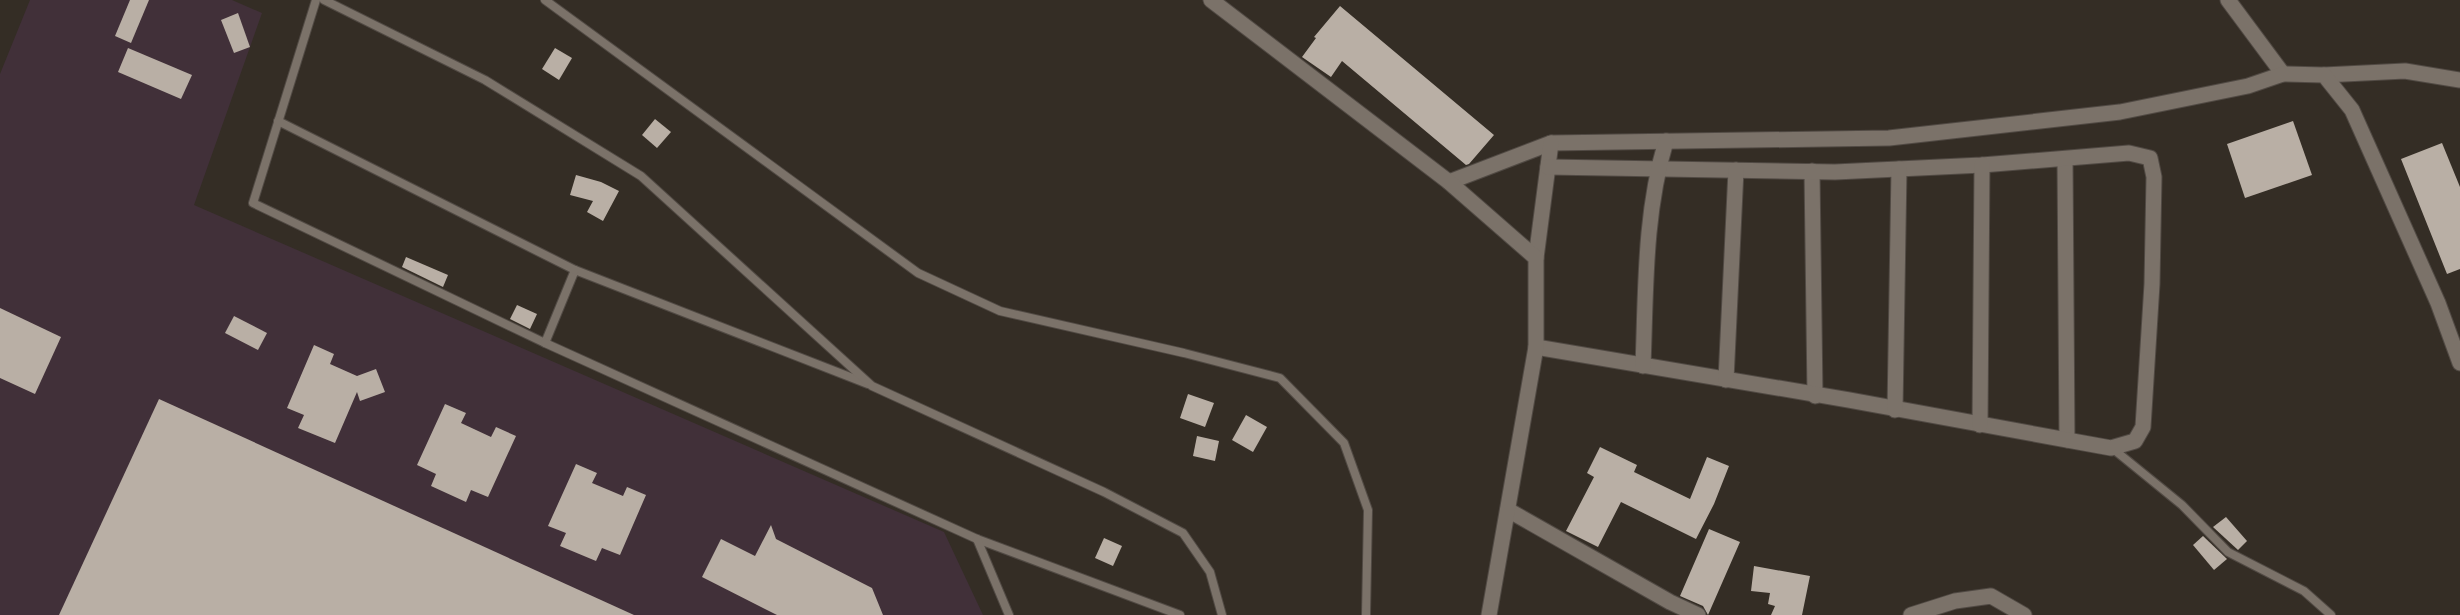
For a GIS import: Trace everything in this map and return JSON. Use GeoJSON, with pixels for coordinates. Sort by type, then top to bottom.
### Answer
{"type":"FeatureCollection","features":[{"type":"Feature","properties":{"kind":"street"},"geometry":{"type":"LineString","coordinates":[[1211,0],[1449,182],[1536,258]]}},
{"type":"Feature","properties":{"kind":"street"},"geometry":{"type":"LineString","coordinates":[[2228,0],[2283,74]]}},
{"type":"Feature","properties":{"kind":"street"},"geometry":{"type":"LineString","coordinates":[[1449,182],[1551,143],[1890,138],[2120,112],[2248,86],[2283,74],[2324,75],[2405,71],[2460,80]]}},
{"type":"Feature","properties":{"kind":"street"},"geometry":{"type":"LineString","coordinates":[[2324,75],[2352,110],[2438,303],[2460,363]]}},
{"type":"Feature","properties":{"kind":"street"},"geometry":{"type":"LineString","coordinates":[[1643,366],[1648,244],[1658,168],[1666,141]]}},
{"type":"Feature","properties":{"kind":"street"},"geometry":{"type":"LineString","coordinates":[[1489,615],[1536,347],[1536,258],[1551,143]]}},
{"type":"Feature","properties":{"kind":"street"},"geometry":{"type":"LineString","coordinates":[[1536,347],[2111,448],[2135,441],[2143,427],[2152,284],[2154,177],[2150,158],[2129,153],[1982,165],[1812,171],[1548,167]]}},
{"type":"Feature","properties":{"kind":"street"},"geometry":{"type":"LineString","coordinates":[[2066,159],[2067,440]]}},
{"type":"Feature","properties":{"kind":"street"},"geometry":{"type":"LineString","coordinates":[[1980,425],[1982,165]]}},
{"type":"Feature","properties":{"kind":"street"},"geometry":{"type":"LineString","coordinates":[[1895,410],[1899,169]]}},
{"type":"Feature","properties":{"kind":"street"},"geometry":{"type":"LineString","coordinates":[[1726,380],[1736,170]]}},
{"type":"Feature","properties":{"kind":"street"},"geometry":{"type":"LineString","coordinates":[[1812,171],[1815,396]]}},
{"type":"Feature","properties":{"kind":"street"},"geometry":{"type":"LineString","coordinates":[[1508,510],[1670,602],[1698,615]]}},
{"type":"Feature","properties":{"kind":"street"},"geometry":{"type":"LineString","coordinates":[[1911,615],[1955,601],[1991,596],[2024,615]]}},
{"type":"Feature","properties":{"kind":"lane"},"geometry":{"type":"LineString","coordinates":[[316,0],[253,203],[545,343],[977,538],[1180,615]]}},
{"type":"Feature","properties":{"kind":"lane"},"geometry":{"type":"LineString","coordinates":[[324,0],[485,80],[641,176],[872,386]]}},
{"type":"Feature","properties":{"kind":"lane"},"geometry":{"type":"LineString","coordinates":[[544,0],[918,273],[1000,311],[1184,352],[1280,378],[1344,443],[1368,510],[1366,615]]}},
{"type":"Feature","properties":{"kind":"lane"},"geometry":{"type":"LineString","coordinates":[[278,121],[575,270],[872,386],[1104,492],[1184,533],[1210,572],[1222,615]]}},
{"type":"Feature","properties":{"kind":"lane"},"geometry":{"type":"LineString","coordinates":[[545,343],[575,270]]}},
{"type":"Feature","properties":{"kind":"lane"},"geometry":{"type":"LineString","coordinates":[[2111,448],[2182,505],[2228,552],[2304,591],[2331,615]]}},
{"type":"Feature","properties":{"kind":"lane"},"geometry":{"type":"LineString","coordinates":[[977,538],[1009,615]]}},
{"type":"Feature","properties":{"kind":"shaded area"},"geometry":{"type":"Polygon","coordinates":[[[30,0],[232,0],[262,13],[194,205],[944,532],[983,615],[0,615],[0,74],[30,0]]]}},
{"type":"Feature","properties":{"kind":"building"},"geometry":{"type":"Polygon","coordinates":[[[130,0],[149,0],[131,43],[115,36],[130,0]]]}},
{"type":"Feature","properties":{"kind":"building"},"geometry":{"type":"Polygon","coordinates":[[[1340,6],[1494,135],[1469,164],[1466,165],[1342,61],[1331,77],[1302,57],[1316,38],[1314,37],[1340,6]]]}},
{"type":"Feature","properties":{"kind":"building"},"geometry":{"type":"Polygon","coordinates":[[[238,13],[250,47],[234,53],[221,20],[238,13]]]}},
{"type":"Feature","properties":{"kind":"building"},"geometry":{"type":"Polygon","coordinates":[[[128,48],[192,75],[181,99],[118,72],[128,48]]]}},
{"type":"Feature","properties":{"kind":"building"},"geometry":{"type":"Polygon","coordinates":[[[555,48],[572,58],[559,80],[542,69],[555,48]]]}},
{"type":"Feature","properties":{"kind":"building"},"geometry":{"type":"Polygon","coordinates":[[[655,119],[671,132],[657,148],[642,135],[655,119]]]}},
{"type":"Feature","properties":{"kind":"building"},"geometry":{"type":"Polygon","coordinates":[[[2293,121],[2312,175],[2245,198],[2227,144],[2293,121]]]}},
{"type":"Feature","properties":{"kind":"building"},"geometry":{"type":"Polygon","coordinates":[[[2442,143],[2460,187],[2460,269],[2447,274],[2401,159],[2442,143]]]}},
{"type":"Feature","properties":{"kind":"building"},"geometry":{"type":"Polygon","coordinates":[[[576,175],[601,182],[619,191],[603,221],[587,212],[593,201],[570,195],[576,175]]]}},
{"type":"Feature","properties":{"kind":"building"},"geometry":{"type":"Polygon","coordinates":[[[406,257],[448,275],[443,287],[402,267],[406,257]]]}},
{"type":"Feature","properties":{"kind":"building"},"geometry":{"type":"Polygon","coordinates":[[[517,305],[537,314],[530,329],[510,319],[517,305]]]}},
{"type":"Feature","properties":{"kind":"building"},"geometry":{"type":"Polygon","coordinates":[[[0,308],[61,337],[35,394],[0,378],[0,308]]]}},
{"type":"Feature","properties":{"kind":"building"},"geometry":{"type":"Polygon","coordinates":[[[234,316],[267,333],[258,350],[225,333],[234,316]]]}},
{"type":"Feature","properties":{"kind":"building"},"geometry":{"type":"Polygon","coordinates":[[[314,345],[334,354],[330,364],[357,376],[376,369],[385,392],[360,401],[357,392],[335,443],[298,428],[304,415],[287,408],[314,345]]]}},
{"type":"Feature","properties":{"kind":"building"},"geometry":{"type":"Polygon","coordinates":[[[1188,394],[1214,403],[1205,427],[1180,418],[1188,394]]]}},
{"type":"Feature","properties":{"kind":"building"},"geometry":{"type":"Polygon","coordinates":[[[159,399],[634,615],[59,615],[159,399]]]}},
{"type":"Feature","properties":{"kind":"building"},"geometry":{"type":"Polygon","coordinates":[[[445,404],[466,413],[461,423],[491,437],[496,427],[516,436],[488,497],[471,490],[466,502],[431,486],[436,474],[417,465],[445,404]]]}},
{"type":"Feature","properties":{"kind":"building"},"geometry":{"type":"Polygon","coordinates":[[[1246,415],[1267,427],[1253,452],[1232,440],[1246,415]]]}},
{"type":"Feature","properties":{"kind":"building"},"geometry":{"type":"Polygon","coordinates":[[[1197,436],[1219,441],[1215,461],[1193,456],[1197,436]]]}},
{"type":"Feature","properties":{"kind":"building"},"geometry":{"type":"Polygon","coordinates":[[[1600,447],[1637,465],[1634,472],[1690,499],[1707,457],[1729,466],[1714,504],[1696,539],[1621,502],[1598,547],[1566,531],[1594,477],[1587,473],[1600,447]]]}},
{"type":"Feature","properties":{"kind":"building"},"geometry":{"type":"Polygon","coordinates":[[[576,464],[597,473],[592,483],[623,496],[627,487],[646,495],[620,555],[602,548],[596,561],[560,546],[566,533],[548,526],[576,464]]]}},
{"type":"Feature","properties":{"kind":"building"},"geometry":{"type":"Polygon","coordinates":[[[2226,517],[2247,541],[2238,550],[2213,527],[2226,517]]]}},
{"type":"Feature","properties":{"kind":"building"},"geometry":{"type":"Polygon","coordinates":[[[771,525],[776,539],[872,588],[883,615],[777,615],[702,577],[721,539],[755,556],[771,525]]]}},
{"type":"Feature","properties":{"kind":"building"},"geometry":{"type":"Polygon","coordinates":[[[1709,529],[1740,542],[1708,615],[1703,606],[1680,596],[1709,529]]]}},
{"type":"Feature","properties":{"kind":"building"},"geometry":{"type":"Polygon","coordinates":[[[2203,536],[2227,559],[2214,570],[2193,545],[2203,536]]]}},
{"type":"Feature","properties":{"kind":"building"},"geometry":{"type":"Polygon","coordinates":[[[1104,538],[1122,546],[1113,566],[1095,558],[1104,538]]]}},
{"type":"Feature","properties":{"kind":"building"},"geometry":{"type":"Polygon","coordinates":[[[1754,566],[1810,576],[1802,615],[1771,615],[1775,606],[1768,604],[1770,593],[1751,591],[1754,566]]]}}]}
